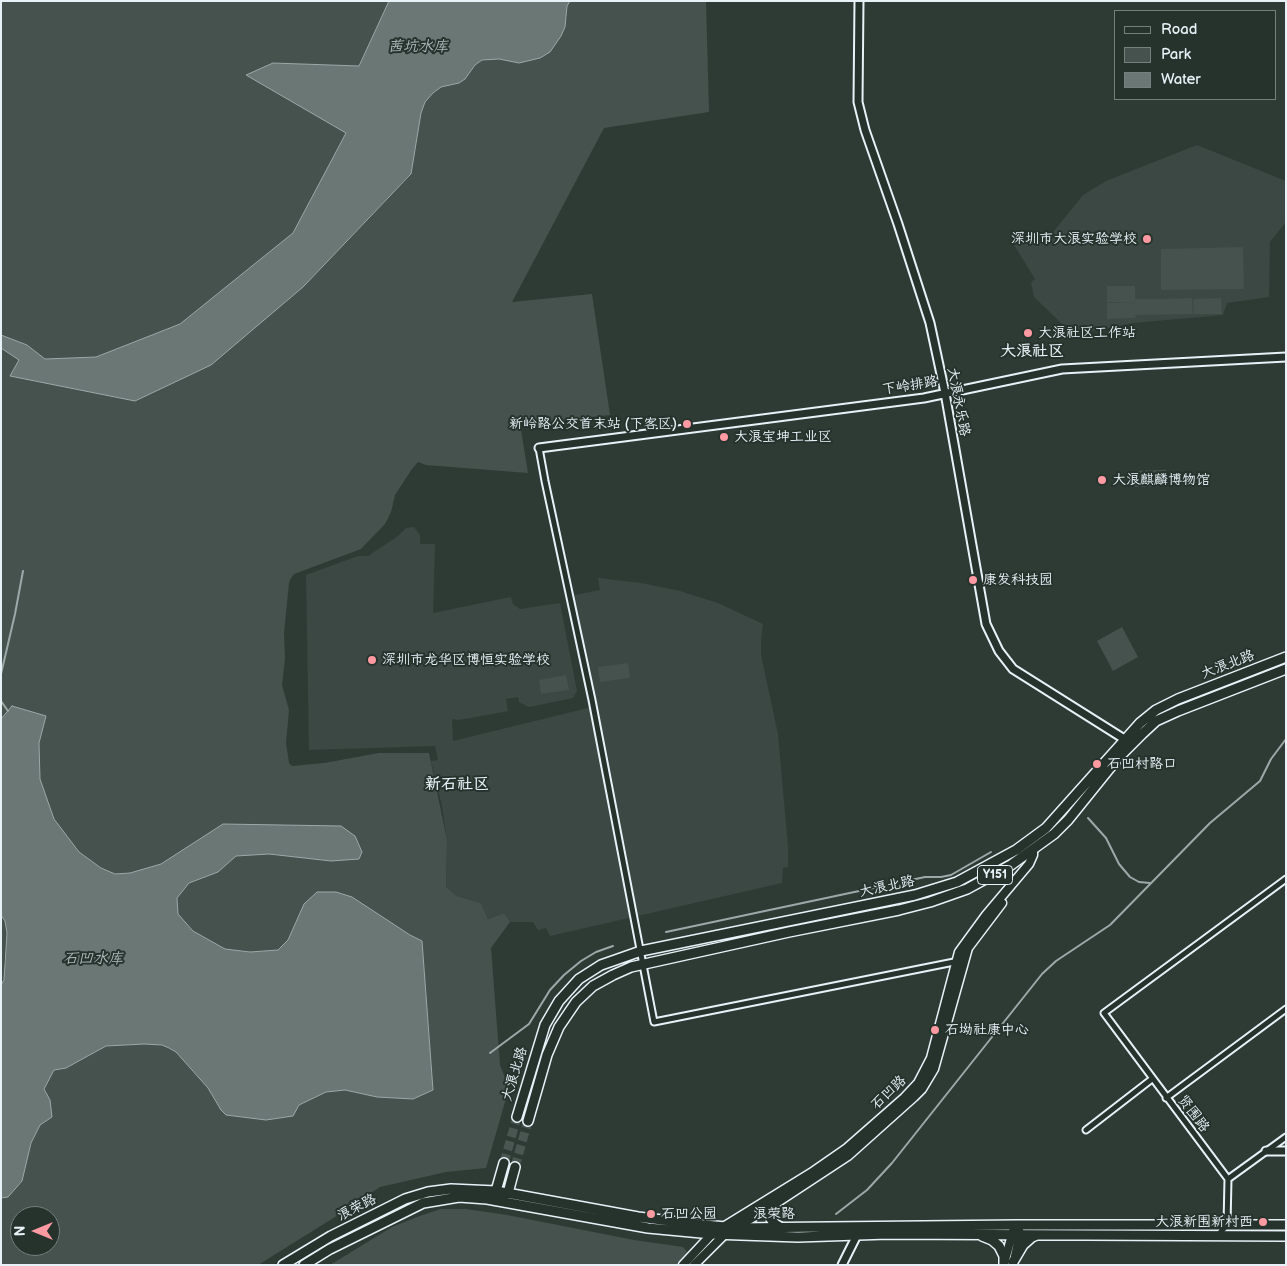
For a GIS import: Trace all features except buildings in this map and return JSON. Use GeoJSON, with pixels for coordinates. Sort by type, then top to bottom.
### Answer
{"type":"FeatureCollection","features":[{"type":"Feature","properties":{"kind":"main road","name":"大浪北路"},"geometry":{"type":"LineString","coordinates":[[528,1121],[547,1055],[559,1027],[576,1002],[592,986],[612,975],[644,964],[930,902],[959,893],[981,883],[1031,852],[1068,820],[1112,766],[1140,723],[1167,704],[1286,657]]}},
{"type":"Feature","properties":{"kind":"main road","name":"大浪北路"},"geometry":{"type":"LineString","coordinates":[[517,1117],[545,1025],[559,1001],[579,979],[601,965],[641,951],[916,895],[957,882],[1016,850],[1046,828],[1129,742],[1152,724],[1167,716],[1286,669]]}},
{"type":"Feature","properties":{"kind":"main road","name":"石凹路"},"geometry":{"type":"LineString","coordinates":[[736,1228],[848,1156],[922,1089],[934,1069],[960,960],[959,952],[1032,860],[1033,852],[1031,852]]}},
{"type":"Feature","properties":{"kind":"main road","name":"石凹路"},"geometry":{"type":"LineString","coordinates":[[694,1265],[724,1231],[760,1205],[835,1157],[904,1098],[918,1082],[931,1058],[960,960]]}},
{"type":"Feature","properties":{"kind":"main road"},"geometry":{"type":"LineString","coordinates":[[497,1201],[496,1191],[504,1163]]}},
{"type":"Feature","properties":{"kind":"main road"},"geometry":{"type":"LineString","coordinates":[[497,1201],[508,1193],[515,1167]]}},
{"type":"Feature","properties":{"kind":"main road","name":"浪荣路"},"geometry":{"type":"LineString","coordinates":[[283,1265],[331,1236],[412,1196],[451,1188],[496,1191],[724,1231],[798,1236],[829,1236],[860,1230],[1016,1231],[1228,1225],[1286,1226]]}},
{"type":"Feature","properties":{"kind":"main road","name":"浪荣路"},"geometry":{"type":"LineString","coordinates":[[304,1265],[330,1248],[422,1203],[459,1197],[497,1201],[648,1228],[712,1234],[736,1228],[836,1226],[860,1230],[975,1234],[1016,1231],[1041,1234],[1286,1236]]}},
{"type":"Feature","properties":{"kind":"main road"},"geometry":{"type":"LineString","coordinates":[[775,1204],[771,1210],[771,1218],[780,1228]]}},
{"type":"Feature","properties":{"kind":"main road"},"geometry":{"type":"LineString","coordinates":[[1009,1264],[1016,1231]]}},
{"type":"Feature","properties":{"kind":"main road"},"geometry":{"type":"LineString","coordinates":[[683,1265],[712,1234]]}},
{"type":"Feature","properties":{"kind":"main road"},"geometry":{"type":"LineString","coordinates":[[975,1234],[992,1240],[999,1246],[1009,1264]]}},
{"type":"Feature","properties":{"kind":"main road"},"geometry":{"type":"LineString","coordinates":[[1009,1264],[1027,1241],[1041,1234]]}},
{"type":"Feature","properties":{"kind":"street","name":"大浪永乐路"},"geometry":{"type":"LineString","coordinates":[[859,1],[858,102],[865,130],[930,323],[945,393],[986,624],[999,651],[1013,670],[1129,742]]}},
{"type":"Feature","properties":{"kind":"street","name":"下岭排路"},"geometry":{"type":"LineString","coordinates":[[539,448],[914,399],[1062,369],[1286,357]]}},
{"type":"Feature","properties":{"kind":"street"},"geometry":{"type":"LineString","coordinates":[[539,448],[592,700],[654,1022],[960,960]]}},
{"type":"Feature","properties":{"kind":"street","name":"贤围路"},"geometry":{"type":"LineString","coordinates":[[1228,1179],[1104,1013],[1286,879]]}},
{"type":"Feature","properties":{"kind":"street"},"geometry":{"type":"LineString","coordinates":[[1166,1098],[1286,1008]]}},
{"type":"Feature","properties":{"kind":"street"},"geometry":{"type":"LineString","coordinates":[[1086,1130],[1152,1079]]}},
{"type":"Feature","properties":{"kind":"street"},"geometry":{"type":"LineString","coordinates":[[1218,1236],[1228,1225],[1228,1179],[1286,1137]]}},
{"type":"Feature","properties":{"kind":"street"},"geometry":{"type":"LineString","coordinates":[[1266,1151],[1286,1151]]}},
{"type":"Feature","properties":{"kind":"street"},"geometry":{"type":"LineString","coordinates":[[842,1265],[860,1230]]}},
{"type":"Feature","properties":{"kind":"shaded area","name":"深圳市大浪实验学校"},"geometry":{"type":"Polygon","coordinates":[[[1197,145],[1286,181],[1286,222],[1270,242],[1269,297],[1227,303],[1223,315],[1133,323],[1077,334],[1063,325],[1034,297],[1031,282],[1035,279],[1014,245],[1031,233],[1050,236],[1083,195],[1106,181],[1197,145]]]}},
{"type":"Feature","properties":{"kind":"shaded area"},"geometry":{"type":"Polygon","coordinates":[[[414,527],[420,535],[420,544],[435,544],[433,613],[511,597],[513,604],[520,609],[560,603],[577,691],[573,698],[529,707],[519,702],[518,697],[506,699],[508,711],[459,720],[452,719],[453,741],[592,707],[569,596],[600,590],[598,578],[641,583],[680,591],[718,603],[763,624],[761,655],[778,734],[788,847],[788,867],[783,868],[782,883],[550,936],[546,928],[538,930],[533,922],[510,922],[504,913],[488,919],[481,903],[457,896],[446,887],[447,840],[442,806],[431,761],[438,760],[435,746],[309,750],[306,575],[358,556],[368,556],[398,536],[406,528],[414,527]]]}},
{"type":"Feature","properties":{"kind":"green space"},"geometry":{"type":"Polygon","coordinates":[[[1,1],[389,1],[359,66],[274,63],[247,75],[346,133],[293,233],[180,324],[96,357],[45,359],[27,345],[1,335],[1,1]]]}},
{"type":"Feature","properties":{"kind":"green space"},"geometry":{"type":"Polygon","coordinates":[[[570,1],[706,1],[709,112],[604,128],[512,302],[592,294],[610,415],[520,424],[528,473],[426,465],[418,462],[395,495],[391,512],[385,524],[361,549],[294,574],[289,583],[284,633],[285,658],[282,685],[289,710],[286,743],[289,763],[292,766],[324,763],[379,753],[429,753],[447,840],[446,887],[457,896],[481,903],[488,919],[504,913],[510,922],[491,948],[500,1065],[509,1088],[486,1168],[446,1172],[380,1187],[258,1265],[1,1265],[1,1198],[8,1197],[22,1181],[31,1143],[40,1125],[52,1117],[50,1100],[44,1089],[54,1070],[66,1068],[106,1046],[162,1045],[176,1052],[208,1088],[226,1115],[266,1120],[293,1116],[299,1105],[326,1092],[345,1090],[377,1097],[412,1099],[433,1090],[422,941],[352,897],[304,904],[288,940],[278,950],[250,952],[225,949],[193,931],[178,914],[177,898],[189,883],[218,872],[236,856],[269,854],[331,861],[247,825],[223,824],[161,864],[130,873],[115,874],[101,868],[79,852],[54,819],[40,779],[39,743],[46,716],[3,717],[1,719],[1,348],[19,360],[11,376],[135,401],[210,365],[303,287],[411,175],[421,113],[425,102],[433,93],[441,87],[459,83],[465,79],[475,65],[482,60],[499,59],[519,63],[565,27],[567,6],[570,1]]]}},
{"type":"Feature","properties":{"kind":"green space"},"geometry":{"type":"Polygon","coordinates":[[[1243,247],[1244,289],[1161,290],[1161,249],[1243,247]]]}},
{"type":"Feature","properties":{"kind":"green space"},"geometry":{"type":"Polygon","coordinates":[[[1107,286],[1135,286],[1135,299],[1192,298],[1193,314],[1136,315],[1135,318],[1107,319],[1107,303],[1135,302],[1107,302],[1107,286]]]}},
{"type":"Feature","properties":{"kind":"green space"},"geometry":{"type":"Polygon","coordinates":[[[1221,298],[1222,314],[1194,314],[1193,299],[1221,298]]]}},
{"type":"Feature","properties":{"kind":"green space"},"geometry":{"type":"Polygon","coordinates":[[[1166,470],[1167,486],[1135,487],[1134,471],[1166,470]]]}},
{"type":"Feature","properties":{"kind":"green space"},"geometry":{"type":"Polygon","coordinates":[[[1122,627],[1138,657],[1113,671],[1097,641],[1122,627]]]}},
{"type":"Feature","properties":{"kind":"green space"},"geometry":{"type":"Polygon","coordinates":[[[628,663],[630,678],[600,682],[598,667],[628,663]]]}},
{"type":"Feature","properties":{"kind":"green space"},"geometry":{"type":"Polygon","coordinates":[[[566,675],[569,690],[541,694],[539,680],[566,675]]]}},
{"type":"Feature","properties":{"kind":"green space"},"geometry":{"type":"Polygon","coordinates":[[[1,915],[5,921],[7,933],[4,980],[1,985],[1,915]]]}},
{"type":"Feature","properties":{"kind":"green space"},"geometry":{"type":"Polygon","coordinates":[[[441,1209],[466,1209],[507,1215],[634,1240],[683,1247],[687,1252],[686,1257],[678,1265],[330,1265],[392,1227],[441,1209]]]}},
{"type":"Feature","properties":{"kind":"water","name":"茜坑水库"},"geometry":{"type":"Polygon","coordinates":[[[389,1],[570,1],[567,6],[565,27],[550,52],[540,58],[519,63],[499,59],[482,60],[475,65],[465,79],[459,83],[441,87],[433,93],[425,102],[421,113],[411,174],[303,287],[211,365],[135,401],[10,376],[19,360],[1,348],[1,335],[27,345],[45,359],[96,357],[180,324],[293,233],[346,133],[246,75],[273,63],[359,66],[389,1]]]}},
{"type":"Feature","properties":{"kind":"water","name":"石凹水库"},"geometry":{"type":"Polygon","coordinates":[[[12,706],[46,716],[39,743],[40,779],[54,819],[79,852],[101,868],[115,874],[130,873],[161,864],[223,824],[341,826],[355,836],[362,852],[359,859],[331,861],[269,854],[236,856],[218,872],[189,883],[177,898],[178,914],[193,931],[225,949],[250,952],[278,950],[288,940],[304,904],[317,892],[336,892],[352,897],[422,941],[433,1090],[413,1099],[377,1097],[345,1090],[326,1092],[299,1105],[293,1116],[266,1120],[226,1115],[208,1088],[176,1052],[162,1045],[106,1046],[66,1068],[54,1070],[44,1089],[50,1100],[52,1117],[40,1125],[31,1143],[22,1181],[8,1197],[1,1198],[1,985],[4,980],[7,933],[5,921],[1,915],[1,719],[12,706]]]}},
{"type":"Feature","properties":{"kind":"waterway"},"geometry":{"type":"LineString","coordinates":[[1,674],[23,571]]}},
{"type":"Feature","properties":{"kind":"waterway"},"geometry":{"type":"LineString","coordinates":[[1,701],[8,711]]}},
{"type":"Feature","properties":{"kind":"waterway"},"geometry":{"type":"LineString","coordinates":[[836,1214],[867,1190],[892,1163],[1042,974],[1056,961],[1110,925],[1210,823],[1260,781],[1271,759],[1286,739]]}},
{"type":"Feature","properties":{"kind":"waterway"},"geometry":{"type":"LineString","coordinates":[[1088,818],[1106,838],[1119,864],[1130,877],[1139,882],[1150,883]]}},
{"type":"Feature","properties":{"kind":"waterway"},"geometry":{"type":"LineString","coordinates":[[666,932],[925,877],[951,875],[991,852]]}},
{"type":"Feature","properties":{"kind":"waterway"},"geometry":{"type":"LineString","coordinates":[[490,1053],[529,1024],[550,990],[564,975],[596,952],[613,946]]}},
{"type":"Feature","properties":{"kind":"tunnel"},"geometry":{"type":"LineString","coordinates":[[504,1163],[517,1117]]}},
{"type":"Feature","properties":{"kind":"tunnel"},"geometry":{"type":"LineString","coordinates":[[515,1167],[528,1121]]}},
{"type":"Feature","properties":{"kind":"place","name":"深圳市大浪实验学校"},"geometry":{"type":"Point","coordinates":[1147,239]}},
{"type":"Feature","properties":{"kind":"place","name":"大浪社区工作站"},"geometry":{"type":"Point","coordinates":[1028,333]}},
{"type":"Feature","properties":{"kind":"place","name":"新岭路公交首末站 (下客区)"},"geometry":{"type":"Point","coordinates":[687,424]}},
{"type":"Feature","properties":{"kind":"place","name":"大浪宝坤工业区"},"geometry":{"type":"Point","coordinates":[724,437]}},
{"type":"Feature","properties":{"kind":"place","name":"大浪麒麟博物馆"},"geometry":{"type":"Point","coordinates":[1102,480]}},
{"type":"Feature","properties":{"kind":"place","name":"康发科技园"},"geometry":{"type":"Point","coordinates":[973,580]}},
{"type":"Feature","properties":{"kind":"place","name":"深圳市龙华区博恒实验学校"},"geometry":{"type":"Point","coordinates":[372,660]}},
{"type":"Feature","properties":{"kind":"place","name":"石凹村路口"},"geometry":{"type":"Point","coordinates":[1097,764]}},
{"type":"Feature","properties":{"kind":"place","name":"石坳社康中心"},"geometry":{"type":"Point","coordinates":[935,1030]}},
{"type":"Feature","properties":{"kind":"place","name":"石凹公园"},"geometry":{"type":"Point","coordinates":[651,1214]}},
{"type":"Feature","properties":{"kind":"place","name":"大浪新围新村西"},"geometry":{"type":"Point","coordinates":[1263,1222]}},
{"type":"Feature","properties":{"kind":"district","name":"大浪社区"},"geometry":{"type":"Point","coordinates":[1032,352]}},
{"type":"Feature","properties":{"kind":"district","name":"新石社区"},"geometry":{"type":"Point","coordinates":[457,785]}}]}
